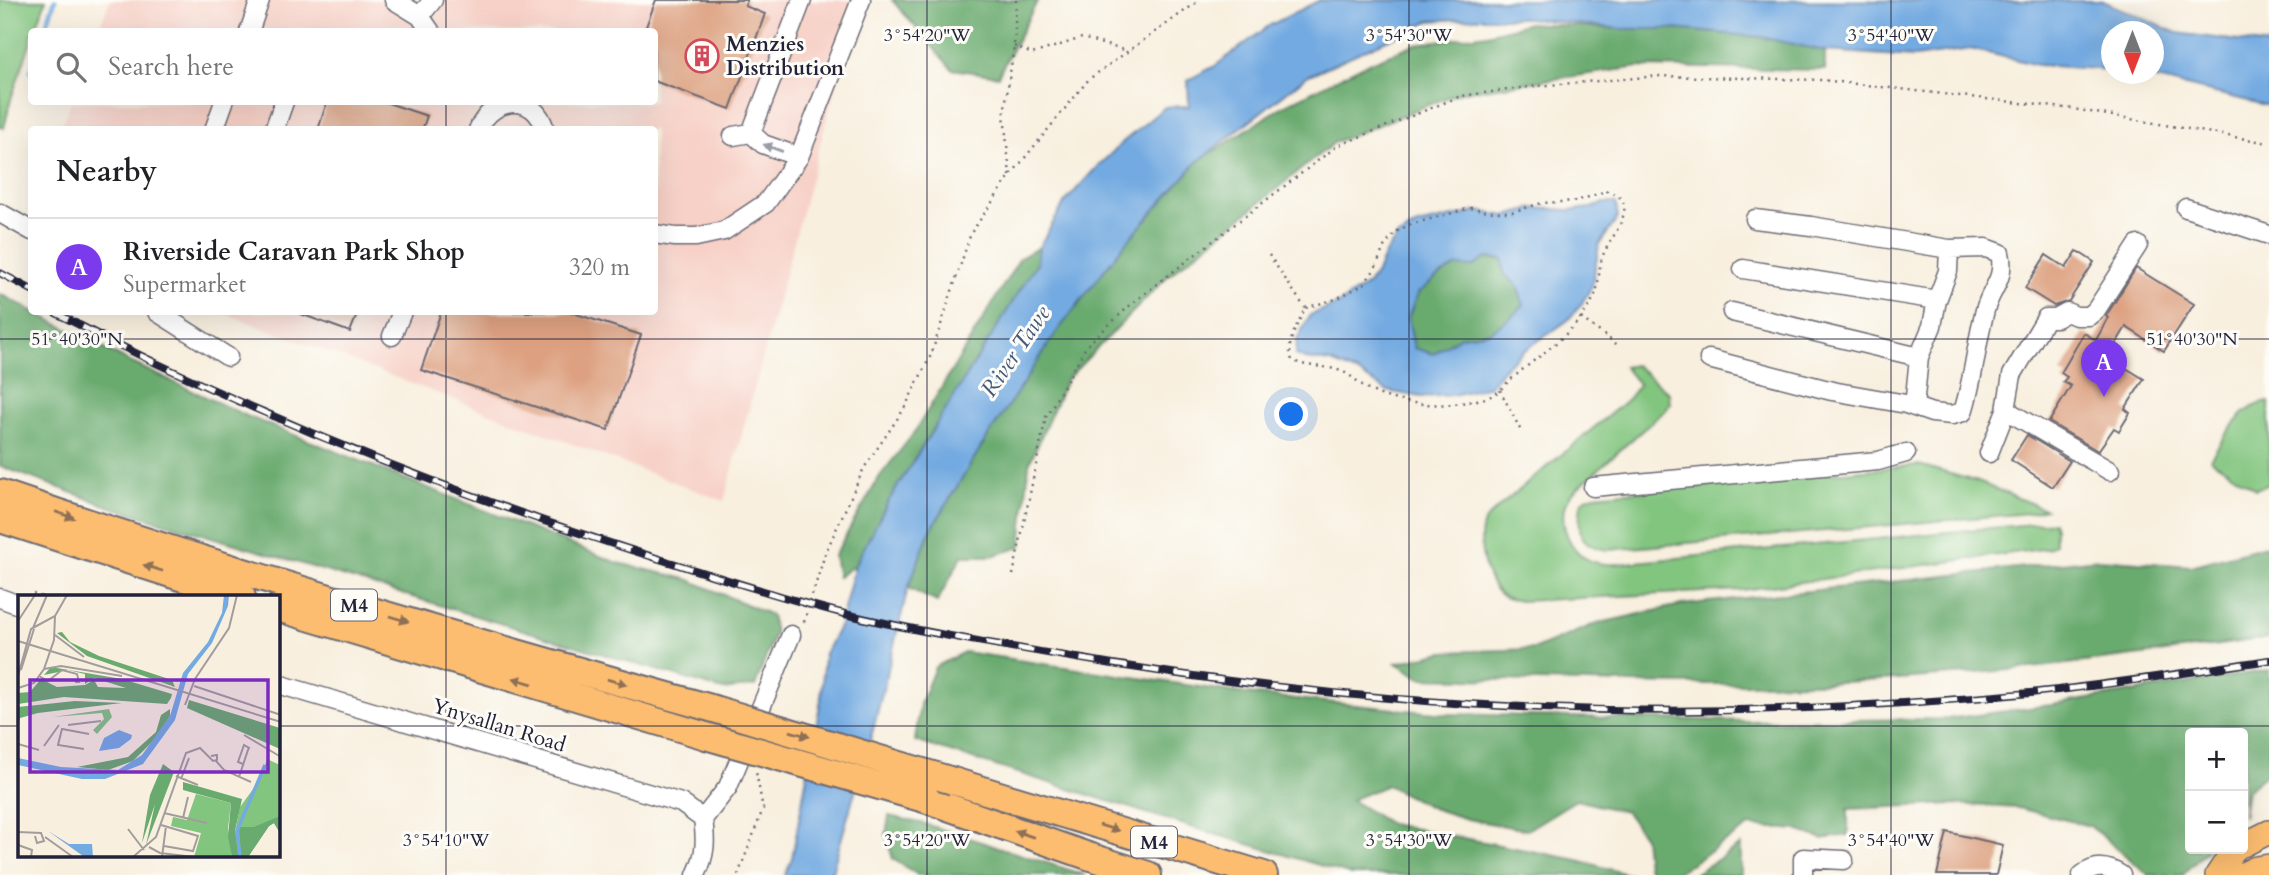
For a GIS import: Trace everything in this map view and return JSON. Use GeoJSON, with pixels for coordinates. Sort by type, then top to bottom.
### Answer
{"type":"FeatureCollection","features":[{"type":"Feature","properties":{"kind":"highway","name":"M4"},"geometry":{"type":"LineString","coordinates":[[0,493],[435,631],[711,708],[1264,875]]}},
{"type":"Feature","properties":{"kind":"highway"},"geometry":{"type":"LineString","coordinates":[[0,519],[236,595]]}},
{"type":"Feature","properties":{"kind":"highway","name":"M4"},"geometry":{"type":"LineString","coordinates":[[280,609],[928,800],[1148,875]]}},
{"type":"Feature","properties":{"kind":"main road"},"geometry":{"type":"LineString","coordinates":[[2248,842],[2269,832]]}},
{"type":"Feature","properties":{"kind":"main road"},"geometry":{"type":"LineString","coordinates":[[2217,875],[2230,854]]}},
{"type":"Feature","properties":{"kind":"main road"},"geometry":{"type":"LineString","coordinates":[[2241,875],[2269,866]]}},
{"type":"Feature","properties":{"kind":"street"},"geometry":{"type":"LineString","coordinates":[[251,28],[260,0]]}},
{"type":"Feature","properties":{"kind":"street"},"geometry":{"type":"LineString","coordinates":[[394,0],[420,16],[428,28]]}},
{"type":"Feature","properties":{"kind":"street"},"geometry":{"type":"LineString","coordinates":[[420,16],[433,0]]}},
{"type":"Feature","properties":{"kind":"street"},"geometry":{"type":"LineString","coordinates":[[799,157],[742,134],[802,0]]}},
{"type":"Feature","properties":{"kind":"street"},"geometry":{"type":"LineString","coordinates":[[658,235],[696,237],[724,231],[766,203],[799,157],[860,0]]}},
{"type":"Feature","properties":{"kind":"street"},"geometry":{"type":"LineString","coordinates":[[215,126],[223,105]]}},
{"type":"Feature","properties":{"kind":"street"},"geometry":{"type":"LineString","coordinates":[[275,126],[283,105]]}},
{"type":"Feature","properties":{"kind":"street"},"geometry":{"type":"LineString","coordinates":[[480,126],[489,105]]}},
{"type":"Feature","properties":{"kind":"street"},"geometry":{"type":"LineString","coordinates":[[523,105],[543,115]]}},
{"type":"Feature","properties":{"kind":"street"},"geometry":{"type":"LineString","coordinates":[[2186,208],[2269,235]]}},
{"type":"Feature","properties":{"kind":"street"},"geometry":{"type":"LineString","coordinates":[[0,213],[28,229]]}},
{"type":"Feature","properties":{"kind":"street"},"geometry":{"type":"LineString","coordinates":[[1709,359],[1832,391],[1932,413],[1952,415],[1963,412],[1986,305],[1997,285],[2002,264],[2000,253],[1986,248],[1949,249],[1755,219]]}},
{"type":"Feature","properties":{"kind":"street"},"geometry":{"type":"LineString","coordinates":[[1989,453],[2006,410],[2012,375],[2046,318],[2056,318],[2067,312],[2076,316],[2089,316],[2138,245]]}},
{"type":"Feature","properties":{"kind":"street"},"geometry":{"type":"LineString","coordinates":[[1914,407],[1919,357],[1932,326],[1937,300],[1948,271],[1949,249]]}},
{"type":"Feature","properties":{"kind":"street"},"geometry":{"type":"LineString","coordinates":[[1743,269],[1937,300]]}},
{"type":"Feature","properties":{"kind":"street"},"geometry":{"type":"LineString","coordinates":[[1732,312],[1919,357]]}},
{"type":"Feature","properties":{"kind":"street"},"geometry":{"type":"LineString","coordinates":[[162,315],[228,357]]}},
{"type":"Feature","properties":{"kind":"street"},"geometry":{"type":"LineString","coordinates":[[392,337],[401,315]]}},
{"type":"Feature","properties":{"kind":"street"},"geometry":{"type":"LineString","coordinates":[[2006,410],[2110,471]]}},
{"type":"Feature","properties":{"kind":"street"},"geometry":{"type":"LineString","coordinates":[[1593,487],[1878,461],[1906,453]]}},
{"type":"Feature","properties":{"kind":"street"},"geometry":{"type":"LineString","coordinates":[[0,598],[18,606]]}},
{"type":"Feature","properties":{"kind":"street"},"geometry":{"type":"LineString","coordinates":[[696,875],[704,859],[703,818],[728,787],[797,630]]}},
{"type":"Feature","properties":{"kind":"street","name":"Ynysallan Road"},"geometry":{"type":"LineString","coordinates":[[280,685],[681,803],[703,818]]}},
{"type":"Feature","properties":{"kind":"street"},"geometry":{"type":"LineString","coordinates":[[1803,875],[1803,858],[1843,860]]}},
{"type":"Feature","properties":{"kind":"street"},"geometry":{"type":"LineString","coordinates":[[2082,875],[2095,868],[2109,867],[2121,875]]}},
{"type":"Feature","properties":{"kind":"path"},"geometry":{"type":"LineString","coordinates":[[1010,176],[1004,114],[1014,46],[1016,0]]}},
{"type":"Feature","properties":{"kind":"path"},"geometry":{"type":"LineString","coordinates":[[797,630],[825,554],[864,468],[904,409],[931,355],[971,233],[1010,176],[1089,79],[1200,0]]}},
{"type":"Feature","properties":{"kind":"path"},"geometry":{"type":"LineString","coordinates":[[1014,46],[1032,54],[1082,38],[1127,52]]}},
{"type":"Feature","properties":{"kind":"path"},"geometry":{"type":"LineString","coordinates":[[1013,575],[1046,417],[1087,345],[1136,300],[1337,146],[1461,96],[1536,86],[1660,76],[1822,80],[2073,108],[2269,143]]}},
{"type":"Feature","properties":{"kind":"path"},"geometry":{"type":"LineString","coordinates":[[1606,191],[1614,193],[1623,203],[1624,217],[1605,251],[1595,295],[1581,318],[1558,342],[1489,396],[1455,404],[1419,404],[1367,389],[1350,375],[1338,370],[1296,363],[1289,353],[1290,342],[1305,308],[1336,299],[1364,284],[1375,269],[1384,247],[1396,232],[1408,225],[1471,208],[1512,212],[1542,203],[1577,201],[1606,191]]}},
{"type":"Feature","properties":{"kind":"path"},"geometry":{"type":"LineString","coordinates":[[1269,255],[1305,308]]}},
{"type":"Feature","properties":{"kind":"path"},"geometry":{"type":"LineString","coordinates":[[1581,318],[1619,346]]}},
{"type":"Feature","properties":{"kind":"path"},"geometry":{"type":"LineString","coordinates":[[1500,390],[1522,433]]}},
{"type":"Feature","properties":{"kind":"path"},"geometry":{"type":"LineString","coordinates":[[737,875],[763,809],[756,774],[760,761]]}},
{"type":"Feature","properties":{"kind":"shaded area"},"geometry":{"type":"Polygon","coordinates":[[[110,0],[859,0],[724,501],[229,315],[658,315],[658,126],[62,126],[70,105],[658,105],[658,28],[99,28],[110,0]]]}},
{"type":"Feature","properties":{"kind":"green space"},"geometry":{"type":"Polygon","coordinates":[[[0,0],[46,0],[36,28],[28,28],[28,50],[4,128],[0,126],[0,0]]]}},
{"type":"Feature","properties":{"kind":"green space"},"geometry":{"type":"Polygon","coordinates":[[[892,0],[1038,0],[998,76],[952,69],[892,0]]]}},
{"type":"Feature","properties":{"kind":"green space"},"geometry":{"type":"Polygon","coordinates":[[[1529,23],[1621,29],[1673,29],[1761,37],[1825,51],[1825,70],[1639,67],[1461,92],[1335,142],[1168,276],[1066,380],[1029,464],[1021,547],[992,556],[962,556],[937,602],[908,588],[929,533],[981,447],[1056,333],[1123,246],[1197,162],[1283,106],[1364,65],[1415,44],[1487,34],[1529,23]]]}},
{"type":"Feature","properties":{"kind":"green space"},"geometry":{"type":"Polygon","coordinates":[[[1039,247],[1037,263],[889,500],[855,565],[838,577],[834,556],[880,476],[914,433],[1020,258],[1039,247]]]}},
{"type":"Feature","properties":{"kind":"green space"},"geometry":{"type":"Polygon","coordinates":[[[1486,258],[1503,259],[1504,274],[1516,284],[1524,305],[1490,332],[1461,336],[1433,354],[1414,348],[1408,318],[1418,293],[1438,276],[1457,266],[1472,267],[1486,258]]]}},
{"type":"Feature","properties":{"kind":"green space"},"geometry":{"type":"Polygon","coordinates":[[[0,294],[28,309],[28,315],[40,315],[128,361],[249,417],[618,563],[687,579],[771,615],[775,633],[755,686],[723,690],[111,507],[0,466],[0,294]]]}},
{"type":"Feature","properties":{"kind":"green space"},"geometry":{"type":"Polygon","coordinates":[[[1635,365],[1669,393],[1670,403],[1572,493],[1566,502],[1563,517],[1570,542],[1589,560],[1617,564],[2053,522],[2055,544],[2049,548],[1742,590],[1521,601],[1504,597],[1492,583],[1484,563],[1481,541],[1484,523],[1500,506],[1627,400],[1639,385],[1624,367],[1635,365]]]}},
{"type":"Feature","properties":{"kind":"green space"},"geometry":{"type":"Polygon","coordinates":[[[2269,402],[2269,484],[2256,489],[2210,459],[2234,423],[2250,409],[2269,402]]]}},
{"type":"Feature","properties":{"kind":"green space"},"geometry":{"type":"Polygon","coordinates":[[[1919,465],[1978,482],[2045,509],[2029,513],[1608,550],[1585,541],[1580,529],[1581,504],[1594,495],[1919,465]]]}},
{"type":"Feature","properties":{"kind":"green space"},"geometry":{"type":"Polygon","coordinates":[[[2269,545],[2269,638],[2002,671],[1841,682],[1631,683],[1421,678],[1396,663],[1443,652],[1535,649],[1595,624],[1681,605],[2098,559],[2191,566],[2269,545]]]}},
{"type":"Feature","properties":{"kind":"green space"},"geometry":{"type":"Polygon","coordinates":[[[964,652],[1247,694],[1446,714],[1746,721],[1947,719],[2269,670],[2269,772],[2248,789],[2248,728],[2185,728],[2185,854],[2203,854],[2183,875],[2149,875],[2090,826],[2018,808],[1954,804],[1848,809],[1848,835],[1823,839],[1797,830],[1750,826],[1673,875],[1655,875],[1647,867],[1644,837],[1626,812],[1576,800],[1527,830],[1467,819],[1432,808],[1387,785],[1351,800],[1390,824],[1578,860],[1630,875],[1352,875],[915,741],[920,704],[935,667],[964,652]]]}},
{"type":"Feature","properties":{"kind":"green space"},"geometry":{"type":"Polygon","coordinates":[[[889,816],[925,824],[1085,875],[918,875],[893,859],[886,835],[889,816]]]}},
{"type":"Feature","properties":{"kind":"green space"},"geometry":{"type":"Polygon","coordinates":[[[1741,845],[1741,875],[1693,875],[1741,845]]]}},
{"type":"Feature","properties":{"kind":"water","name":"River Tawe"},"geometry":{"type":"Polygon","coordinates":[[[1320,0],[2103,1],[2149,21],[2101,21],[2101,69],[2038,65],[1971,49],[1915,57],[1825,51],[1761,37],[1673,29],[1621,29],[1528,18],[1429,21],[1307,76],[1197,162],[1123,246],[1056,333],[981,447],[929,533],[908,588],[874,726],[831,875],[785,875],[792,858],[821,699],[824,655],[840,625],[855,565],[889,500],[1037,263],[1039,247],[1065,202],[1124,141],[1165,107],[1189,106],[1188,80],[1215,66],[1270,25],[1320,0]]]}},
{"type":"Feature","properties":{"kind":"water"},"geometry":{"type":"Polygon","coordinates":[[[2164,27],[2177,33],[2269,45],[2269,106],[2164,81],[2164,27]]]}},
{"type":"Feature","properties":{"kind":"water"},"geometry":{"type":"Polygon","coordinates":[[[1604,203],[1616,203],[1618,218],[1599,245],[1592,286],[1567,321],[1525,350],[1504,368],[1490,386],[1453,395],[1421,397],[1387,391],[1358,373],[1331,362],[1305,359],[1296,355],[1297,339],[1310,315],[1338,304],[1368,284],[1398,236],[1418,225],[1478,211],[1507,216],[1534,208],[1592,208],[1604,203]],[[1486,258],[1472,267],[1457,266],[1438,276],[1418,293],[1408,318],[1414,348],[1433,354],[1461,336],[1490,332],[1524,305],[1516,284],[1504,274],[1503,259],[1486,258]]]}},
{"type":"Feature","properties":{"kind":"building","name":"Menzies Distribution"},"geometry":{"type":"Polygon","coordinates":[[[656,0],[747,0],[745,6],[765,14],[730,109],[658,82],[658,28],[646,28],[656,0]]]}},
{"type":"Feature","properties":{"kind":"building"},"geometry":{"type":"Polygon","coordinates":[[[326,105],[394,105],[427,116],[423,126],[319,126],[326,105]]]}},
{"type":"Feature","properties":{"kind":"building"},"geometry":{"type":"Polygon","coordinates":[[[2077,251],[2094,262],[2069,301],[2054,306],[2025,288],[2046,255],[2066,268],[2077,251]]]}},
{"type":"Feature","properties":{"kind":"building"},"geometry":{"type":"Polygon","coordinates":[[[2136,268],[2194,304],[2164,351],[2126,327],[2108,357],[2144,379],[2125,409],[2130,413],[2119,431],[2114,428],[2098,451],[2049,422],[2071,386],[2063,382],[2067,377],[2061,373],[2084,333],[2096,340],[2108,318],[2106,316],[2136,268]]]}},
{"type":"Feature","properties":{"kind":"building"},"geometry":{"type":"Polygon","coordinates":[[[303,315],[357,315],[350,332],[303,315]]]}},
{"type":"Feature","properties":{"kind":"building"},"geometry":{"type":"Polygon","coordinates":[[[440,315],[579,315],[641,335],[608,430],[421,370],[440,315]]]}},
{"type":"Feature","properties":{"kind":"building"},"geometry":{"type":"Polygon","coordinates":[[[2027,435],[2070,461],[2053,487],[2011,460],[2027,435]]]}},
{"type":"Feature","properties":{"kind":"building"},"geometry":{"type":"Polygon","coordinates":[[[1947,832],[2003,845],[1996,875],[1937,875],[1947,832]]]}},
{"type":"Feature","properties":{"kind":"waterway"},"geometry":{"type":"LineString","coordinates":[[45,28],[55,0]]}},
{"type":"Feature","properties":{"kind":"railway"},"geometry":{"type":"LineString","coordinates":[[0,273],[28,288]]}},
{"type":"Feature","properties":{"kind":"railway"},"geometry":{"type":"LineString","coordinates":[[60,315],[128,350],[279,419],[433,481],[590,537],[845,614],[952,636],[1148,669],[1237,682],[1418,700],[1599,710],[1689,711],[1842,706],[1999,696],[2060,690],[2269,660]]}},
{"type":"Feature","properties":{"kind":"place","name":"Menzies Distribution"},"geometry":{"type":"Point","coordinates":[702,56]}},
{"type":"Feature","properties":{"kind":"place","name":"Riverside Caravan Park Shop"},"geometry":{"type":"Point","coordinates":[2104,397]}}]}
